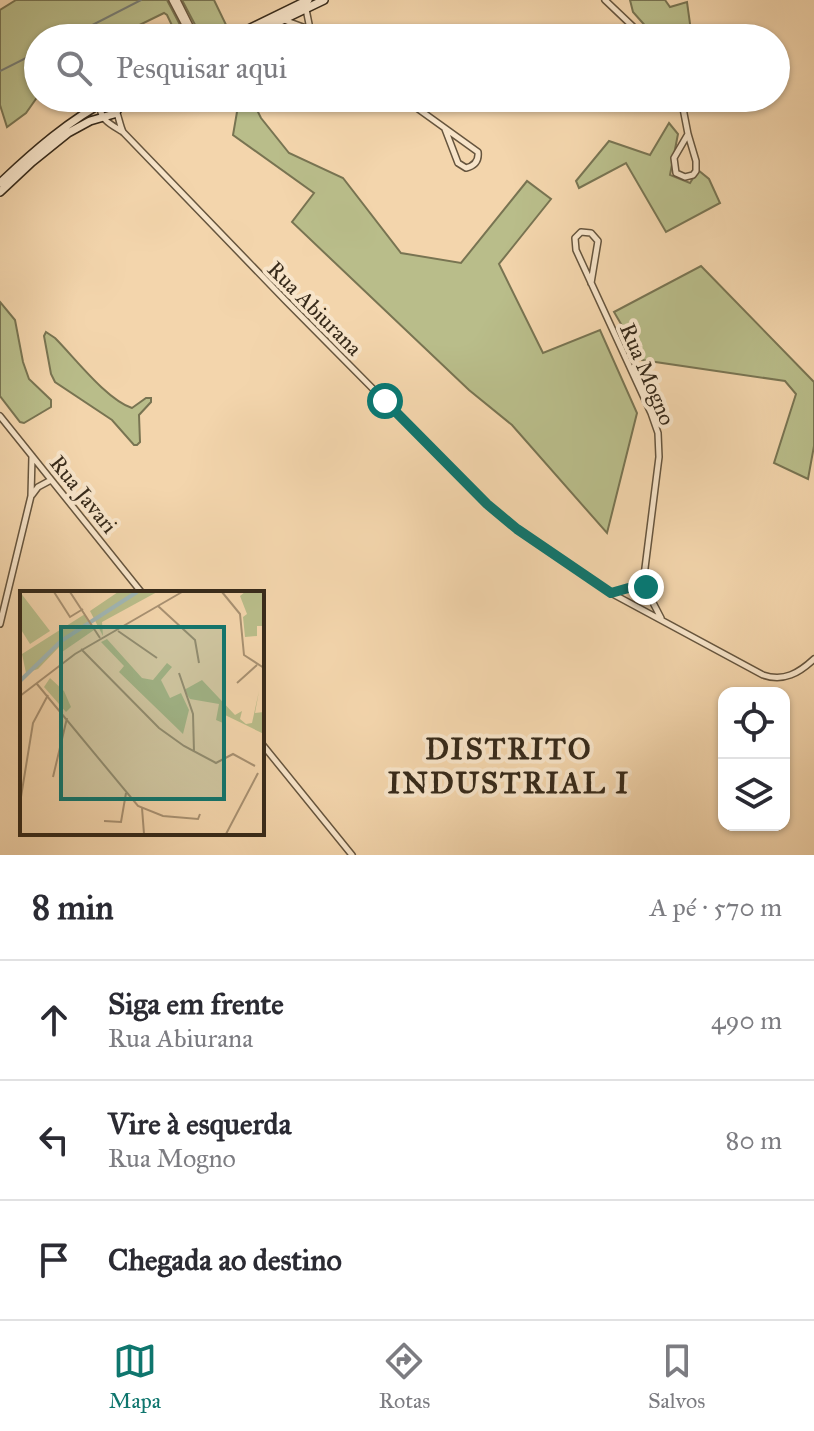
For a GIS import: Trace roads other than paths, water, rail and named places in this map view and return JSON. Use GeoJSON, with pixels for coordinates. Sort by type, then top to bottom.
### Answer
{"type":"FeatureCollection","features":[{"type":"Feature","properties":{"kind":"main road"},"geometry":{"type":"LineString","coordinates":[[262,24],[324,0]]}},
{"type":"Feature","properties":{"kind":"main road"},"geometry":{"type":"LineString","coordinates":[[275,24],[307,4]]}},
{"type":"Feature","properties":{"kind":"main road"},"geometry":{"type":"LineString","coordinates":[[0,183],[48,141],[88,112]]}},
{"type":"Feature","properties":{"kind":"main road"},"geometry":{"type":"LineString","coordinates":[[0,192],[68,133],[115,112]]}},
{"type":"Feature","properties":{"kind":"street"},"geometry":{"type":"LineString","coordinates":[[175,0],[187,24]]}},
{"type":"Feature","properties":{"kind":"street"},"geometry":{"type":"LineString","coordinates":[[605,0],[630,24]]}},
{"type":"Feature","properties":{"kind":"street"},"geometry":{"type":"LineString","coordinates":[[307,4],[309,24]]}},
{"type":"Feature","properties":{"kind":"street"},"geometry":{"type":"LineString","coordinates":[[283,20],[294,24]]}},
{"type":"Feature","properties":{"kind":"street"},"geometry":{"type":"LineString","coordinates":[[100,112],[103,118]]}},
{"type":"Feature","properties":{"kind":"street","name":"Rua Abiurana"},"geometry":{"type":"LineString","coordinates":[[116,112],[123,132]]}},
{"type":"Feature","properties":{"kind":"street"},"geometry":{"type":"LineString","coordinates":[[422,112],[478,152],[474,165],[466,168],[458,163],[445,129]]}},
{"type":"Feature","properties":{"kind":"street"},"geometry":{"type":"LineString","coordinates":[[684,112],[696,165],[693,175],[685,177],[676,173],[673,164],[688,134]]}},
{"type":"Feature","properties":{"kind":"street","name":"Rua Abiurana"},"geometry":{"type":"LineString","coordinates":[[103,118],[123,132],[308,324],[487,504],[517,529],[611,593],[763,675],[772,678],[793,675],[814,659]]}},
{"type":"Feature","properties":{"kind":"street","name":"Rua Mogno"},"geometry":{"type":"LineString","coordinates":[[591,283],[598,241],[591,233],[581,232],[575,238],[576,250],[658,433],[659,457],[644,576],[649,595],[662,621]]}},
{"type":"Feature","properties":{"kind":"street","name":"Rua Javari"},"geometry":{"type":"LineString","coordinates":[[0,416],[140,591]]}},
{"type":"Feature","properties":{"kind":"street"},"geometry":{"type":"LineString","coordinates":[[0,624],[31,496],[32,455]]}},
{"type":"Feature","properties":{"kind":"street"},"geometry":{"type":"LineString","coordinates":[[31,496],[38,487],[51,480]]}},
{"type":"Feature","properties":{"kind":"street"},"geometry":{"type":"LineString","coordinates":[[611,593],[632,587],[644,576]]}},
{"type":"Feature","properties":{"kind":"street"},"geometry":{"type":"LineString","coordinates":[[264,746],[352,855]]}},
{"type":"Feature","properties":{"kind":"waterway"},"geometry":{"type":"LineString","coordinates":[[94,24],[141,0]]}},
{"type":"Feature","properties":{"kind":"waterway"},"geometry":{"type":"LineString","coordinates":[[0,71],[24,59]]}},
{"type":"Feature","properties":{"kind":"district","name":"DISTRITO INDUSTRIAL I"},"geometry":{"type":"Point","coordinates":[509,766]}}]}
